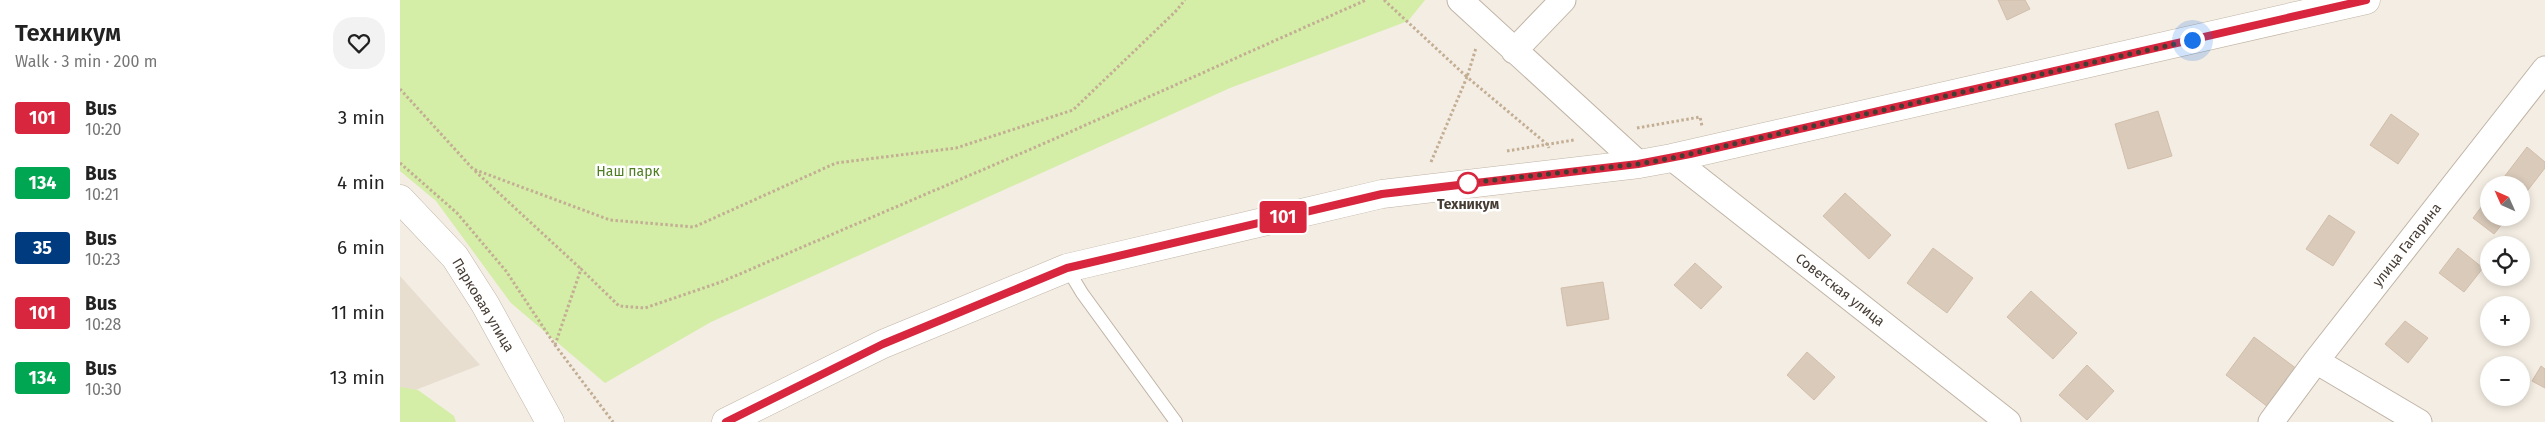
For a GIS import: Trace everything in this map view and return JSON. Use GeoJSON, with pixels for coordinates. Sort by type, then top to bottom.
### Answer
{"type":"FeatureCollection","features":[{"type":"Feature","properties":{"kind":"street"},"geometry":{"type":"LineString","coordinates":[[1460,0],[1638,164]]}},
{"type":"Feature","properties":{"kind":"street"},"geometry":{"type":"LineString","coordinates":[[1514,51],[1563,0]]}},
{"type":"Feature","properties":{"kind":"street"},"geometry":{"type":"LineString","coordinates":[[726,422],[883,344],[1067,268],[1382,194],[1638,164],[1672,158],[2366,0]]}},
{"type":"Feature","properties":{"kind":"street","name":"улица Гагарина"},"geometry":{"type":"LineString","coordinates":[[2271,422],[2316,361],[2545,69]]}},
{"type":"Feature","properties":{"kind":"street","name":"Советская улица"},"geometry":{"type":"LineString","coordinates":[[1672,158],[2008,422]]}},
{"type":"Feature","properties":{"kind":"street","name":"Парковая улица"},"geometry":{"type":"LineString","coordinates":[[400,199],[455,257],[485,304],[550,422]]}},
{"type":"Feature","properties":{"kind":"street"},"geometry":{"type":"LineString","coordinates":[[2316,361],[2419,422]]}},
{"type":"Feature","properties":{"kind":"lane"},"geometry":{"type":"LineString","coordinates":[[1067,268],[1082,292],[1176,422]]}},
{"type":"Feature","properties":{"kind":"path"},"geometry":{"type":"LineString","coordinates":[[473,169],[610,220],[694,227],[836,163],[956,148],[1072,110],[1175,12],[1185,0]]}},
{"type":"Feature","properties":{"kind":"path"},"geometry":{"type":"LineString","coordinates":[[400,89],[473,169],[619,306],[645,308],[721,282],[1052,140],[1366,0]]}},
{"type":"Feature","properties":{"kind":"path"},"geometry":{"type":"LineString","coordinates":[[1384,0],[1467,77],[1548,145],[1552,174]]}},
{"type":"Feature","properties":{"kind":"path"},"geometry":{"type":"LineString","coordinates":[[1440,160],[1431,162],[1467,77],[1483,22]]}},
{"type":"Feature","properties":{"kind":"path"},"geometry":{"type":"LineString","coordinates":[[1499,152],[1548,145],[1700,116],[1708,150]]}},
{"type":"Feature","properties":{"kind":"path"},"geometry":{"type":"LineString","coordinates":[[400,163],[463,220],[506,271],[555,345],[613,422]]}},
{"type":"Feature","properties":{"kind":"path"},"geometry":{"type":"LineString","coordinates":[[555,345],[581,269]]}},
{"type":"Feature","properties":{"kind":"shaded area"},"geometry":{"type":"Polygon","coordinates":[[[400,276],[480,365],[400,396],[400,276]]]}},
{"type":"Feature","properties":{"kind":"green space","name":"Наш парк"},"geometry":{"type":"Polygon","coordinates":[[[400,0],[1425,0],[1408,21],[1230,88],[711,322],[605,383],[511,303],[436,201],[400,171],[400,0]]]}},
{"type":"Feature","properties":{"kind":"green space"},"geometry":{"type":"Polygon","coordinates":[[[400,387],[418,390],[454,416],[456,422],[400,422],[400,387]]]}},
{"type":"Feature","properties":{"kind":"building"},"geometry":{"type":"Polygon","coordinates":[[[1998,0],[2025,0],[2030,9],[2007,20],[1998,0]]]}},
{"type":"Feature","properties":{"kind":"building"},"geometry":{"type":"Polygon","coordinates":[[[2158,111],[2172,156],[2128,169],[2115,124],[2158,111]]]}},
{"type":"Feature","properties":{"kind":"building"},"geometry":{"type":"Polygon","coordinates":[[[2391,114],[2419,134],[2398,164],[2370,145],[2391,114]]]}},
{"type":"Feature","properties":{"kind":"building"},"geometry":{"type":"Polygon","coordinates":[[[2527,147],[2545,162],[2545,168],[2530,187],[2530,176],[2505,176],[2527,147]]]}},
{"type":"Feature","properties":{"kind":"building"},"geometry":{"type":"Polygon","coordinates":[[[1845,193],[1891,235],[1869,259],[1823,216],[1845,193]]]}},
{"type":"Feature","properties":{"kind":"building"},"geometry":{"type":"Polygon","coordinates":[[[2480,209],[2480,223],[2473,218],[2480,209]]]}},
{"type":"Feature","properties":{"kind":"building"},"geometry":{"type":"Polygon","coordinates":[[[2329,215],[2355,232],[2333,266],[2306,249],[2329,215]]]}},
{"type":"Feature","properties":{"kind":"building"},"geometry":{"type":"Polygon","coordinates":[[[2484,226],[2500,226],[2494,234],[2484,226]]]}},
{"type":"Feature","properties":{"kind":"building"},"geometry":{"type":"Polygon","coordinates":[[[1933,248],[1973,278],[1947,313],[1907,283],[1933,248]]]}},
{"type":"Feature","properties":{"kind":"building"},"geometry":{"type":"Polygon","coordinates":[[[2458,248],[2480,266],[2480,272],[2464,292],[2439,273],[2458,248]]]}},
{"type":"Feature","properties":{"kind":"building"},"geometry":{"type":"Polygon","coordinates":[[[1695,263],[1722,287],[1701,309],[1674,285],[1695,263]]]}},
{"type":"Feature","properties":{"kind":"building"},"geometry":{"type":"Polygon","coordinates":[[[1603,282],[1609,319],[1567,326],[1561,288],[1603,282]]]}},
{"type":"Feature","properties":{"kind":"building"},"geometry":{"type":"Polygon","coordinates":[[[2031,291],[2077,333],[2053,359],[2007,317],[2031,291]]]}},
{"type":"Feature","properties":{"kind":"building"},"geometry":{"type":"Polygon","coordinates":[[[2405,321],[2428,338],[2408,363],[2385,344],[2405,321]]]}},
{"type":"Feature","properties":{"kind":"building"},"geometry":{"type":"Polygon","coordinates":[[[2254,337],[2297,369],[2268,407],[2226,375],[2254,337]]]}},
{"type":"Feature","properties":{"kind":"building"},"geometry":{"type":"Polygon","coordinates":[[[1807,352],[1835,377],[1814,400],[1787,375],[1807,352]]]}},
{"type":"Feature","properties":{"kind":"building"},"geometry":{"type":"Polygon","coordinates":[[[2087,365],[2114,391],[2087,420],[2059,395],[2087,365]]]}},
{"type":"Feature","properties":{"kind":"building"},"geometry":{"type":"Polygon","coordinates":[[[2541,366],[2545,369],[2545,388],[2532,381],[2541,366]]]}},
{"type":"Feature","properties":{"kind":"bus line","name":"101"},"geometry":{"type":"LineString","coordinates":[[726,422],[883,344],[1067,268],[1382,194],[1638,164],[1690,154],[2366,0]]}},
{"type":"Feature","properties":{"kind":"place","name":"Техникум"},"geometry":{"type":"Point","coordinates":[1468,183]}},
{"type":"Feature","properties":{"kind":"route"},"geometry":{"type":"LineString","coordinates":[[1468,183],[1638,164],[1672,158],[2192,40]]}}]}
